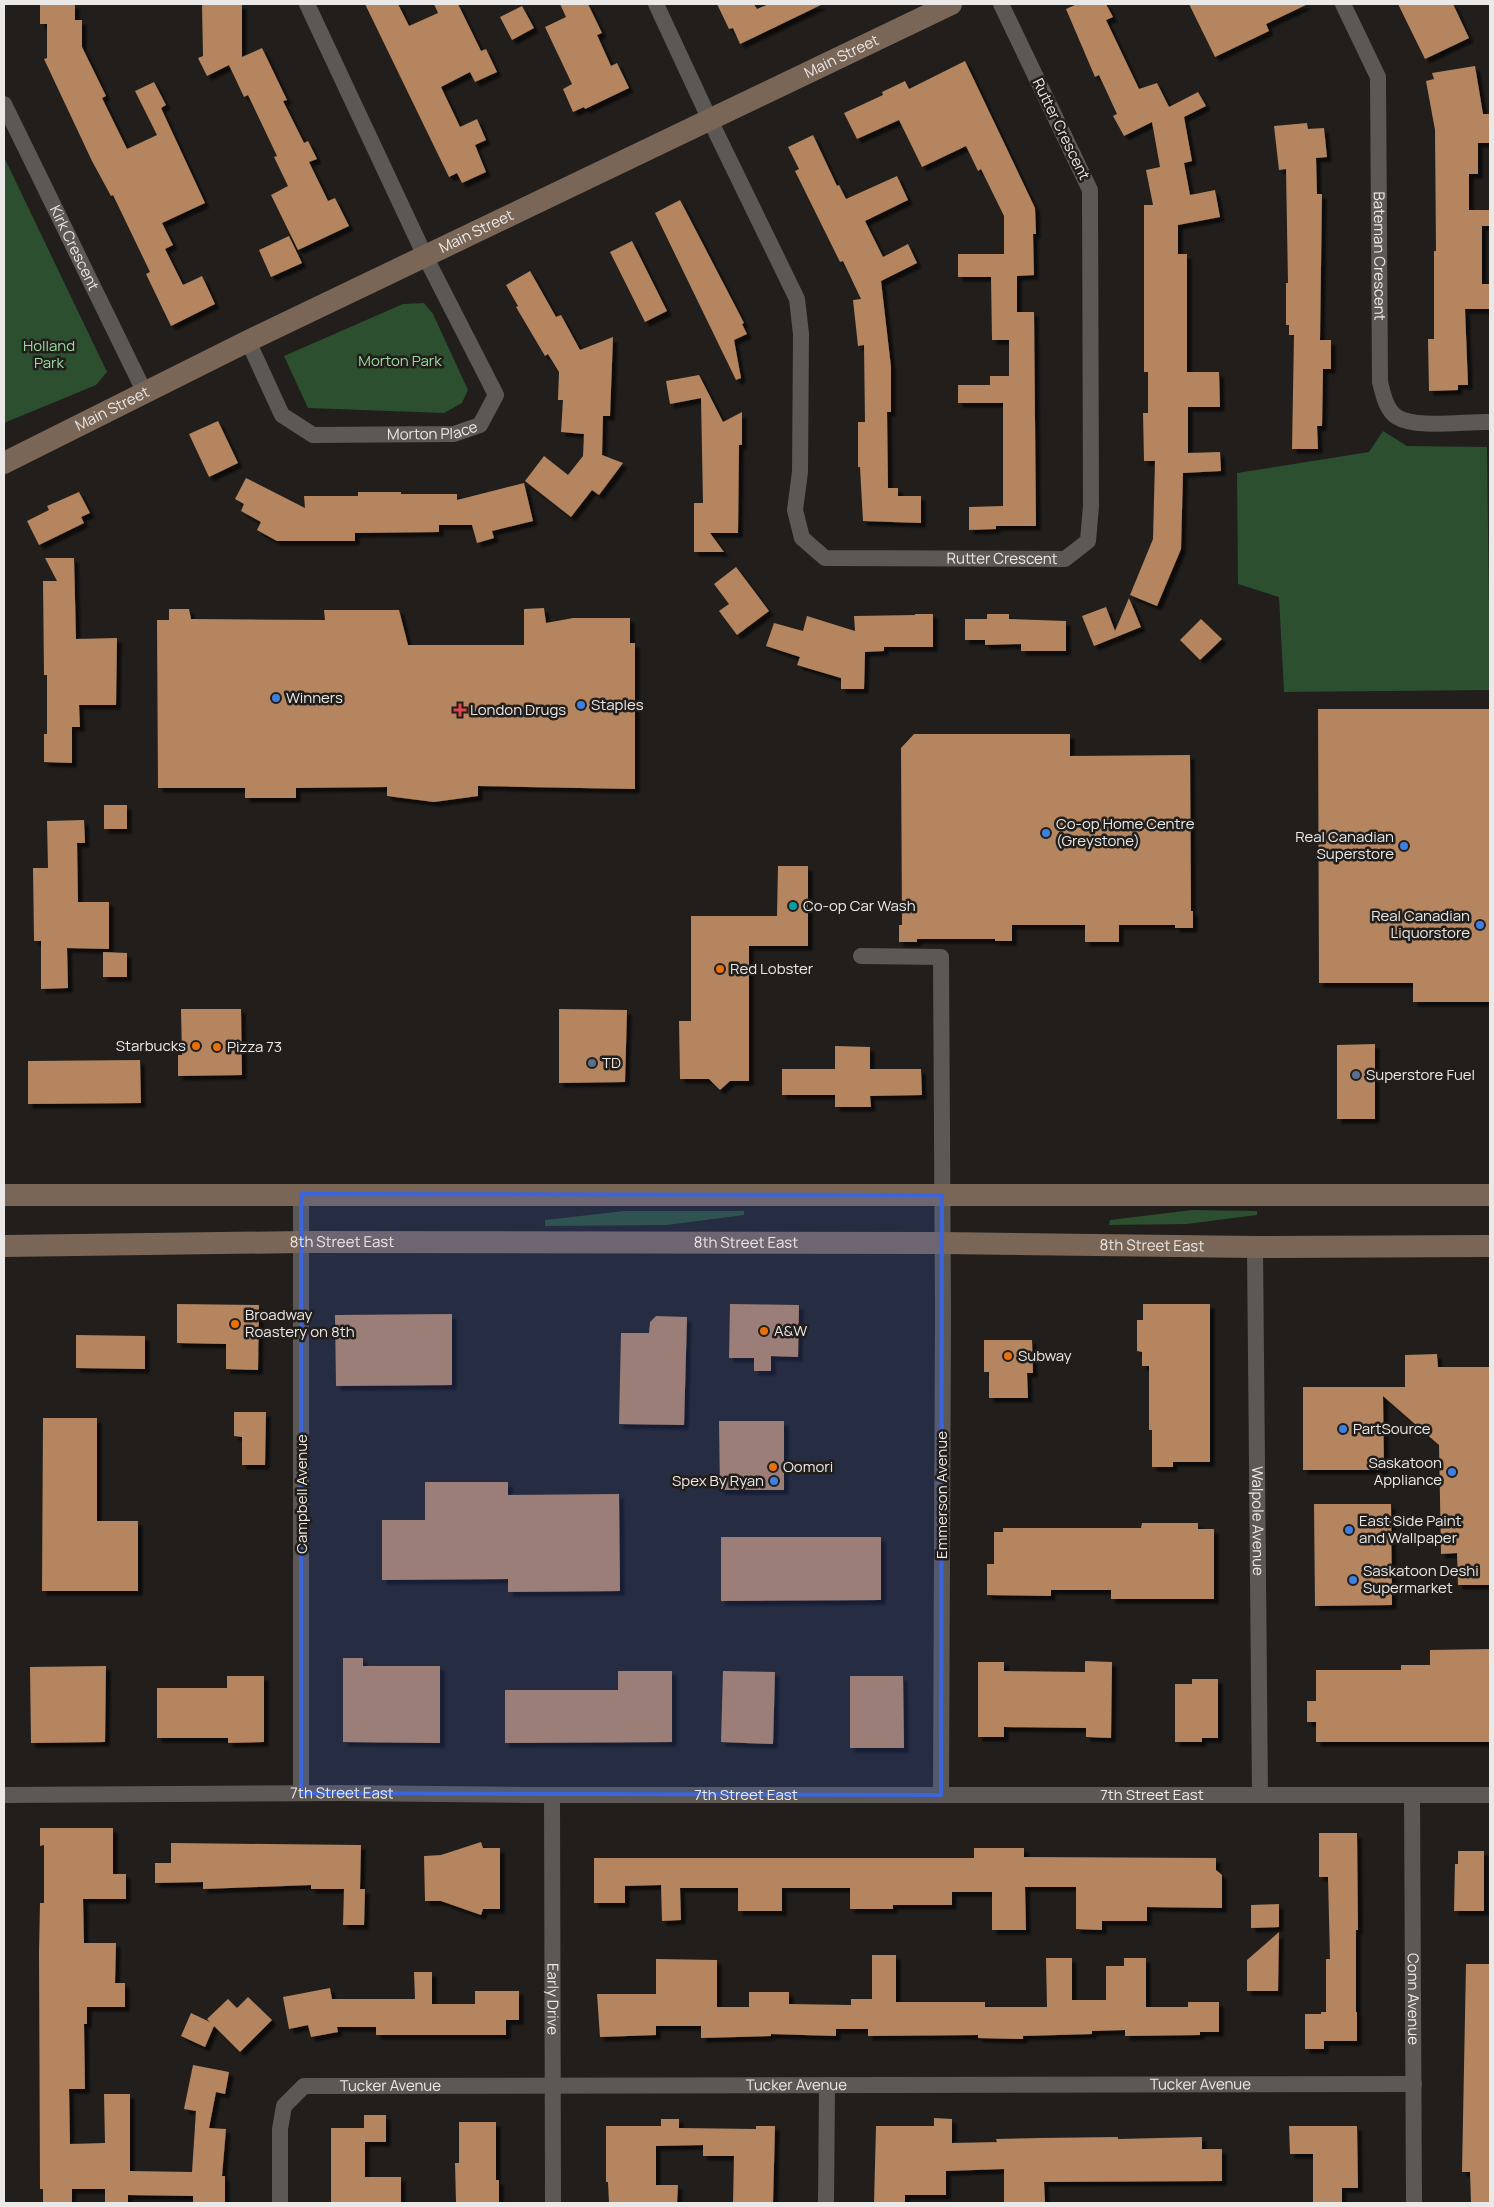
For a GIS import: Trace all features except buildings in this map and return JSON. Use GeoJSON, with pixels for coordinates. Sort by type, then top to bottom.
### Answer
{"type":"FeatureCollection","features":[{"type":"Feature","properties":{"kind":"main road","name":"Main Street"},"geometry":{"type":"LineString","coordinates":[[4,462],[144,391],[709,118],[951,4]]}},
{"type":"Feature","properties":{"kind":"main road"},"geometry":{"type":"LineString","coordinates":[[4,1194],[1490,1195]]}},
{"type":"Feature","properties":{"kind":"main road","name":"8th Street East"},"geometry":{"type":"LineString","coordinates":[[4,1246],[302,1242],[942,1243],[1255,1247],[1490,1246]]}},
{"type":"Feature","properties":{"kind":"street"},"geometry":{"type":"LineString","coordinates":[[307,4],[425,256]]}},
{"type":"Feature","properties":{"kind":"street","name":"Rutter Crescent"},"geometry":{"type":"LineString","coordinates":[[656,4],[797,299],[801,334],[800,452],[795,510],[802,538],[825,558],[1065,559],[1088,541],[1091,506],[1090,190],[1001,4]]}},
{"type":"Feature","properties":{"kind":"street","name":"Bateman Crescent"},"geometry":{"type":"LineString","coordinates":[[1343,4],[1378,77],[1380,382],[1385,402],[1395,416],[1411,423],[1490,422]]}},
{"type":"Feature","properties":{"kind":"street","name":"Kirk Crescent"},"geometry":{"type":"LineString","coordinates":[[4,104],[144,391]]}},
{"type":"Feature","properties":{"kind":"street","name":"Morton Place"},"geometry":{"type":"LineString","coordinates":[[248,341],[282,414],[313,435],[454,434],[480,425],[496,395],[425,256]]}},
{"type":"Feature","properties":{"kind":"street","name":"Emmerson Avenue"},"geometry":{"type":"LineString","coordinates":[[861,956],[941,957],[941,1795]]}},
{"type":"Feature","properties":{"kind":"street","name":"Campbell Avenue"},"geometry":{"type":"LineString","coordinates":[[301,1194],[302,1793]]}},
{"type":"Feature","properties":{"kind":"street","name":"Walpole Avenue"},"geometry":{"type":"LineString","coordinates":[[1255,1247],[1260,1795]]}},
{"type":"Feature","properties":{"kind":"street","name":"7th Street East"},"geometry":{"type":"LineString","coordinates":[[4,1795],[302,1793],[552,1795],[1490,1795]]}},
{"type":"Feature","properties":{"kind":"street","name":"Early Drive"},"geometry":{"type":"LineString","coordinates":[[552,1795],[553,2203]]}},
{"type":"Feature","properties":{"kind":"street","name":"Conn Avenue"},"geometry":{"type":"LineString","coordinates":[[1412,1795],[1414,2203]]}},
{"type":"Feature","properties":{"kind":"street","name":"Tucker Avenue"},"geometry":{"type":"LineString","coordinates":[[280,2203],[280,2129],[284,2106],[304,2086],[1414,2084]]}},
{"type":"Feature","properties":{"kind":"street"},"geometry":{"type":"LineString","coordinates":[[826,2086],[826,2203]]}},
{"type":"Feature","properties":{"kind":"highlighted area"},"geometry":{"type":"Polygon","coordinates":[[[301,1194],[942,1195],[941,1795],[301,1793],[301,1194]]]}},
{"type":"Feature","properties":{"kind":"green space","name":"Holland Park"},"geometry":{"type":"Polygon","coordinates":[[[4,157],[107,372],[96,385],[4,423],[4,157]]]}},
{"type":"Feature","properties":{"kind":"green space","name":"Morton Park"},"geometry":{"type":"Polygon","coordinates":[[[424,303],[433,314],[468,390],[462,403],[444,413],[308,408],[284,356],[403,304],[424,303]]]}},
{"type":"Feature","properties":{"kind":"green space"},"geometry":{"type":"Polygon","coordinates":[[[1383,431],[1407,446],[1487,447],[1490,690],[1284,692],[1279,597],[1238,584],[1237,473],[1369,452],[1383,431]]]}},
{"type":"Feature","properties":{"kind":"green space"},"geometry":{"type":"Polygon","coordinates":[[[1192,1210],[1257,1211],[1257,1215],[1187,1224],[1109,1225],[1110,1220],[1192,1210]]]}},
{"type":"Feature","properties":{"kind":"green space"},"geometry":{"type":"Polygon","coordinates":[[[624,1211],[744,1211],[744,1215],[667,1225],[545,1226],[545,1220],[624,1211]]]}},
{"type":"Feature","properties":{"kind":"place","name":"Winners"},"geometry":{"type":"Point","coordinates":[276,698]}},
{"type":"Feature","properties":{"kind":"place","name":"Staples"},"geometry":{"type":"Point","coordinates":[581,705]}},
{"type":"Feature","properties":{"kind":"place","name":"London Drugs"},"geometry":{"type":"Point","coordinates":[460,710]}},
{"type":"Feature","properties":{"kind":"place","name":"Co-op Home Centre (Greystone)"},"geometry":{"type":"Point","coordinates":[1046,833]}},
{"type":"Feature","properties":{"kind":"place","name":"Real Canadian Superstore"},"geometry":{"type":"Point","coordinates":[1404,846]}},
{"type":"Feature","properties":{"kind":"place","name":"Co-op Car Wash"},"geometry":{"type":"Point","coordinates":[793,906]}},
{"type":"Feature","properties":{"kind":"place","name":"Real Canadian Liquorstore"},"geometry":{"type":"Point","coordinates":[1480,925]}},
{"type":"Feature","properties":{"kind":"place","name":"Red Lobster"},"geometry":{"type":"Point","coordinates":[720,969]}},
{"type":"Feature","properties":{"kind":"place","name":"Starbucks"},"geometry":{"type":"Point","coordinates":[196,1046]}},
{"type":"Feature","properties":{"kind":"place","name":"Pizza 73"},"geometry":{"type":"Point","coordinates":[217,1047]}},
{"type":"Feature","properties":{"kind":"place","name":"TD"},"geometry":{"type":"Point","coordinates":[592,1063]}},
{"type":"Feature","properties":{"kind":"place","name":"Superstore Fuel"},"geometry":{"type":"Point","coordinates":[1356,1075]}},
{"type":"Feature","properties":{"kind":"place","name":"Broadway Roastery on 8th"},"geometry":{"type":"Point","coordinates":[235,1324]}},
{"type":"Feature","properties":{"kind":"place","name":"A&W"},"geometry":{"type":"Point","coordinates":[764,1331]}},
{"type":"Feature","properties":{"kind":"place","name":"Subway"},"geometry":{"type":"Point","coordinates":[1008,1356]}},
{"type":"Feature","properties":{"kind":"place","name":"PartSource"},"geometry":{"type":"Point","coordinates":[1343,1429]}},
{"type":"Feature","properties":{"kind":"place","name":"Oomori"},"geometry":{"type":"Point","coordinates":[773,1467]}},
{"type":"Feature","properties":{"kind":"place","name":"Saskatoon Appliance"},"geometry":{"type":"Point","coordinates":[1452,1472]}},
{"type":"Feature","properties":{"kind":"place","name":"Spex By Ryan"},"geometry":{"type":"Point","coordinates":[774,1481]}},
{"type":"Feature","properties":{"kind":"place","name":"East Side Paint and Wallpaper"},"geometry":{"type":"Point","coordinates":[1349,1530]}},
{"type":"Feature","properties":{"kind":"place","name":"Saskatoon Deshi Supermarket"},"geometry":{"type":"Point","coordinates":[1353,1580]}}]}
